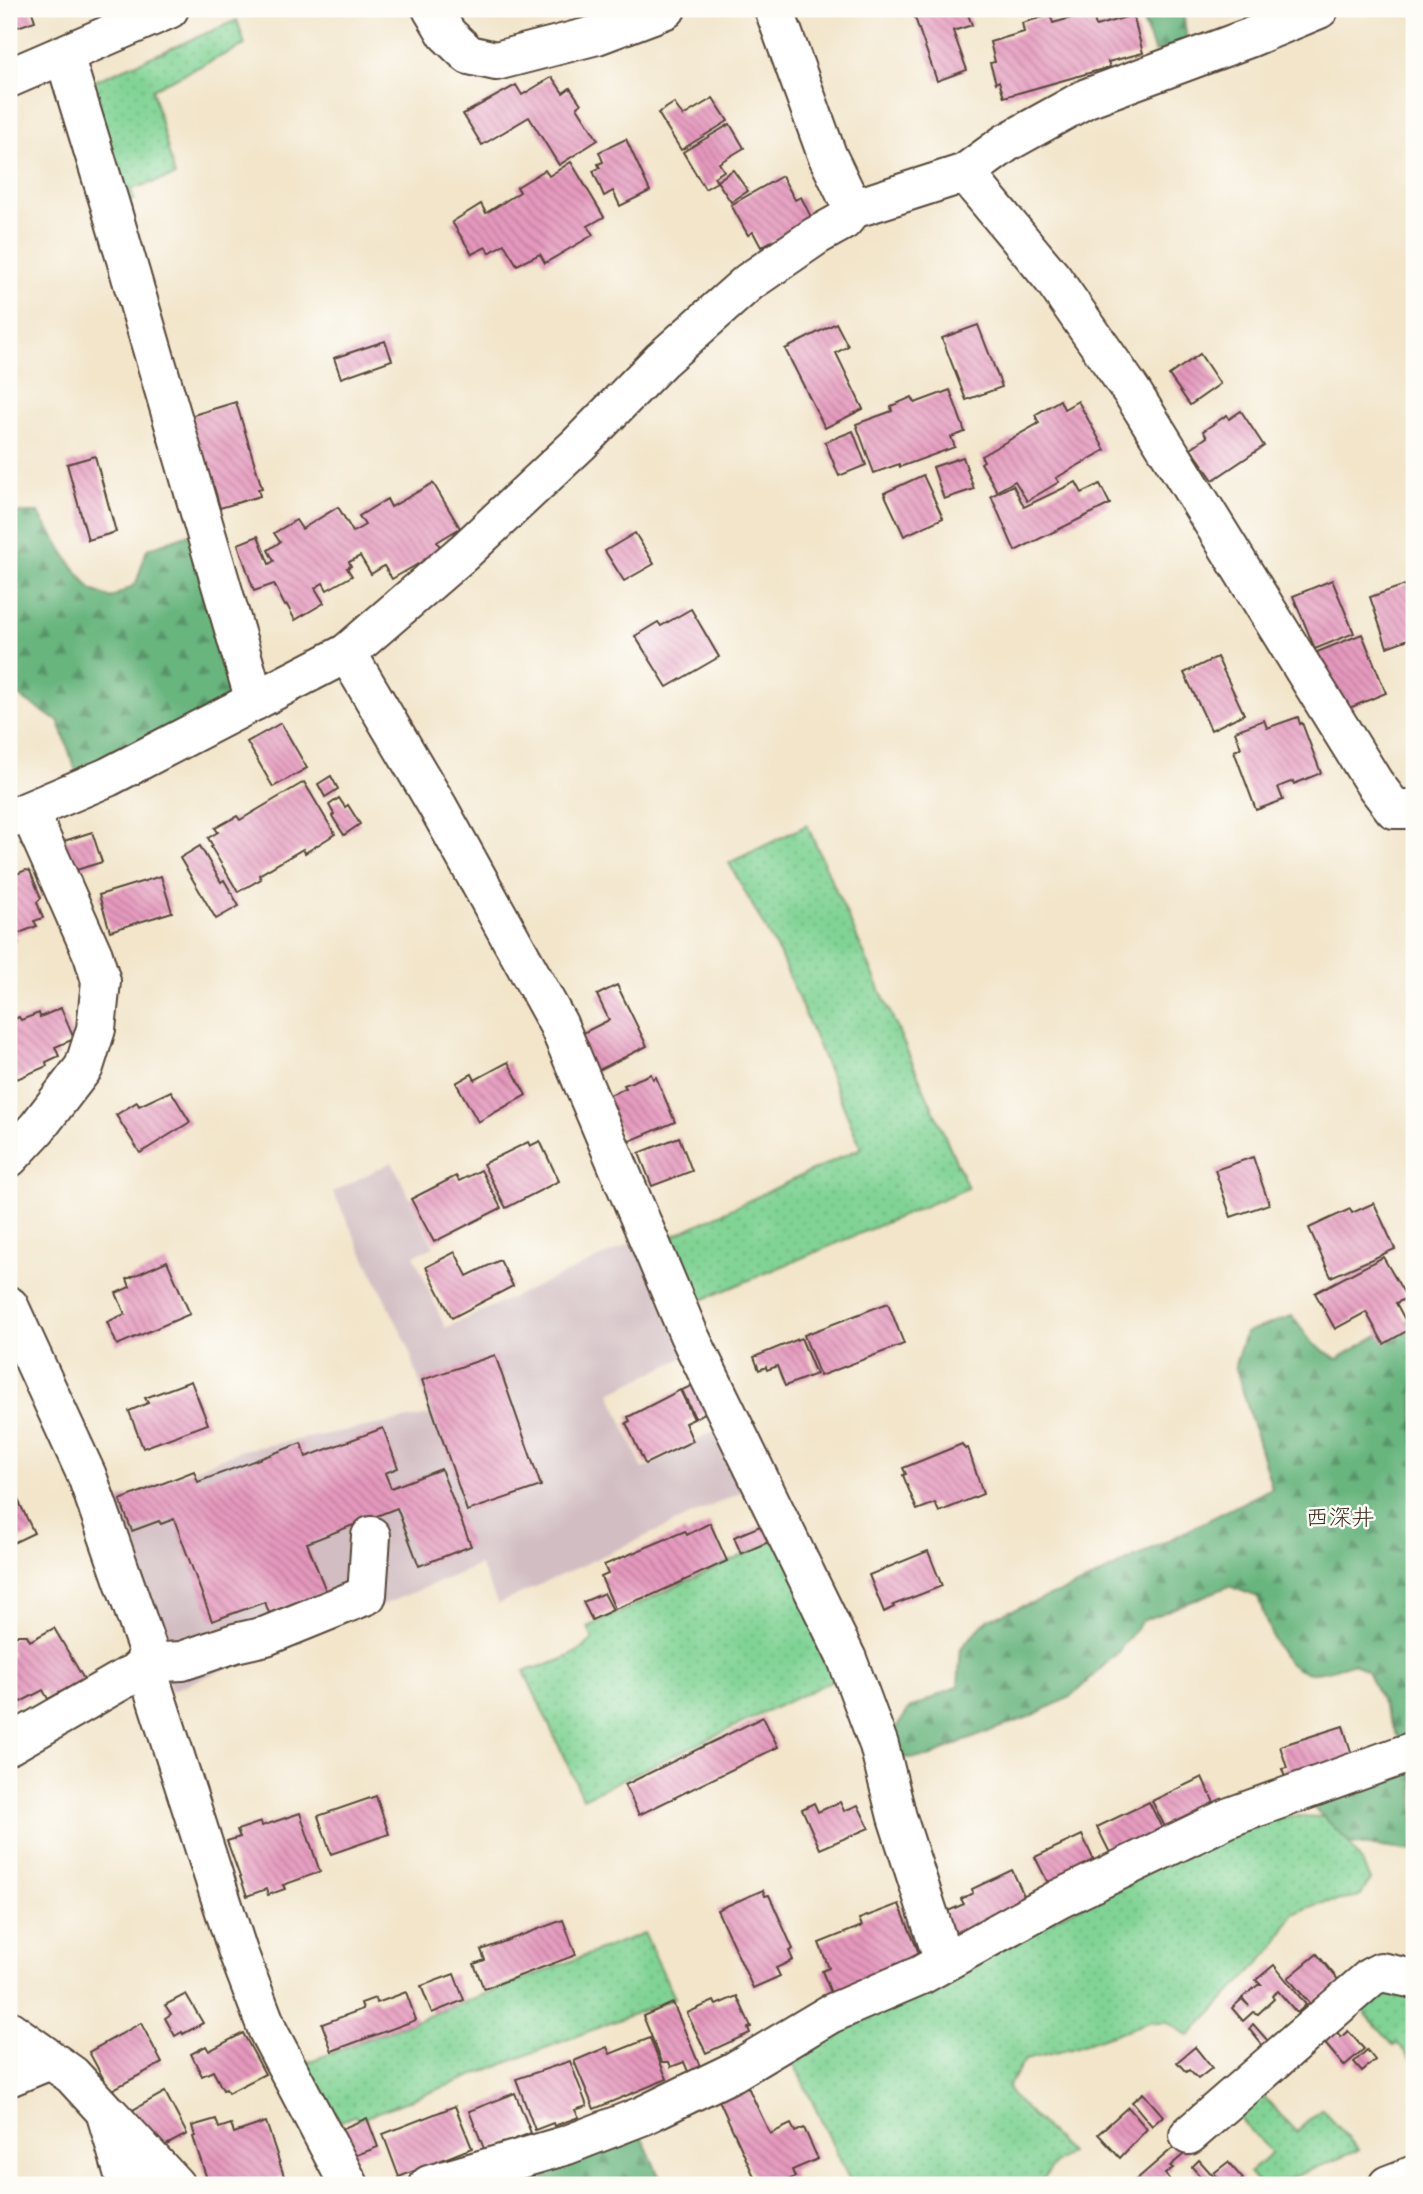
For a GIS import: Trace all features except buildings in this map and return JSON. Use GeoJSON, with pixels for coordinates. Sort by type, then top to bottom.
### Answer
{"type":"FeatureCollection","features":[{"type":"Feature","properties":{"kind":"street"},"geometry":{"type":"LineString","coordinates":[[9,78],[169,9]]}},
{"type":"Feature","properties":{"kind":"street"},"geometry":{"type":"LineString","coordinates":[[432,9],[447,34],[469,55],[496,61],[597,35],[666,9]]}},
{"type":"Feature","properties":{"kind":"street"},"geometry":{"type":"LineString","coordinates":[[774,9],[827,155],[853,209]]}},
{"type":"Feature","properties":{"kind":"street"},"geometry":{"type":"LineString","coordinates":[[9,1158],[37,1128],[84,1067],[96,1030],[102,981],[93,955],[19,815],[108,777],[346,653],[464,552],[579,444],[661,360],[749,282],[816,236],[843,221],[853,209],[965,173],[1006,143],[1087,98],[1319,9]]}},
{"type":"Feature","properties":{"kind":"street"},"geometry":{"type":"LineString","coordinates":[[64,55],[255,701]]}},
{"type":"Feature","properties":{"kind":"street"},"geometry":{"type":"LineString","coordinates":[[965,173],[1053,279],[1132,392],[1374,783],[1394,809],[1414,809]]}},
{"type":"Feature","properties":{"kind":"street"},"geometry":{"type":"LineString","coordinates":[[346,653],[438,807],[558,1024],[689,1335],[847,1659],[879,1745],[897,1817],[944,1962]]}},
{"type":"Feature","properties":{"kind":"street"},"geometry":{"type":"LineString","coordinates":[[9,1306],[87,1476],[148,1650],[145,1663],[238,1952],[268,2031],[349,2185]]}},
{"type":"Feature","properties":{"kind":"street"},"geometry":{"type":"LineString","coordinates":[[9,1745],[136,1672],[145,1663],[182,1661],[235,1643],[266,1636],[368,1595],[371,1536]]}},
{"type":"Feature","properties":{"kind":"street"},"geometry":{"type":"LineString","coordinates":[[429,2185],[566,2145],[642,2116],[733,2073],[830,2014],[921,1975],[1059,1899],[1230,1817],[1414,1751]]}},
{"type":"Feature","properties":{"kind":"street"},"geometry":{"type":"LineString","coordinates":[[1189,2135],[1371,1977],[1381,1972],[1414,1979]]}},
{"type":"Feature","properties":{"kind":"street"},"geometry":{"type":"LineString","coordinates":[[9,2030],[72,2075],[175,2185]]}},
{"type":"Feature","properties":{"kind":"street"},"geometry":{"type":"LineString","coordinates":[[9,2077],[50,2060]]}},
{"type":"Feature","properties":{"kind":"street"},"geometry":{"type":"LineString","coordinates":[[105,2111],[127,2185]]}},
{"type":"Feature","properties":{"kind":"street"},"geometry":{"type":"LineString","coordinates":[[1388,2185],[1414,2175]]}},
{"type":"Feature","properties":{"kind":"shaded area"},"geometry":{"type":"Polygon","coordinates":[[[392,1162],[434,1247],[414,1255],[445,1328],[637,1241],[685,1357],[610,1393],[643,1469],[726,1424],[755,1486],[498,1604],[480,1565],[171,1691],[129,1533],[116,1527],[108,1504],[242,1450],[430,1415],[407,1344],[333,1192],[392,1162]]]}},
{"type":"Feature","properties":{"kind":"green space"},"geometry":{"type":"Polygon","coordinates":[[[1138,9],[1183,9],[1187,43],[1155,52],[1138,9]]]}},
{"type":"Feature","properties":{"kind":"green space"},"geometry":{"type":"Polygon","coordinates":[[[237,20],[245,45],[152,89],[175,176],[131,189],[134,200],[119,202],[85,85],[237,20]]]}},
{"type":"Feature","properties":{"kind":"green space"},"geometry":{"type":"Polygon","coordinates":[[[17,513],[38,513],[74,568],[92,590],[111,598],[136,584],[147,549],[192,533],[237,692],[79,780],[59,722],[9,690],[9,518],[17,513]]]}},
{"type":"Feature","properties":{"kind":"green space"},"geometry":{"type":"Polygon","coordinates":[[[807,825],[968,1188],[685,1307],[658,1243],[861,1148],[781,957],[729,863],[807,825]]]}},
{"type":"Feature","properties":{"kind":"green space"},"geometry":{"type":"Polygon","coordinates":[[[1292,1316],[1312,1343],[1337,1359],[1414,1318],[1414,1741],[1408,1744],[1397,1735],[1367,1671],[1354,1663],[1311,1673],[1290,1664],[1270,1632],[1258,1597],[1229,1586],[1142,1621],[1117,1653],[1072,1696],[1029,1717],[965,1740],[929,1757],[902,1758],[893,1733],[909,1709],[958,1686],[961,1648],[988,1619],[1082,1584],[1272,1488],[1235,1365],[1245,1333],[1292,1316]]]}},
{"type":"Feature","properties":{"kind":"green space"},"geometry":{"type":"Polygon","coordinates":[[[778,1539],[842,1676],[583,1798],[524,1671],[552,1663],[578,1651],[593,1639],[588,1627],[778,1539]]]}},
{"type":"Feature","properties":{"kind":"green space"},"geometry":{"type":"Polygon","coordinates":[[[1414,1763],[1414,1851],[1350,1843],[1306,1800],[1414,1763]]]}},
{"type":"Feature","properties":{"kind":"green space"},"geometry":{"type":"Polygon","coordinates":[[[1293,1816],[1324,1817],[1345,1839],[1361,1861],[1370,1880],[1361,1895],[1318,1904],[1293,1914],[1274,1948],[1189,2036],[1167,2022],[1149,2022],[1071,2049],[1025,2060],[1008,2086],[1010,2093],[1069,2152],[1052,2167],[1039,2185],[852,2185],[789,2053],[1242,1824],[1293,1816]]]}},
{"type":"Feature","properties":{"kind":"green space"},"geometry":{"type":"Polygon","coordinates":[[[644,1933],[675,1998],[358,2120],[355,2115],[328,2127],[300,2065],[644,1933]]]}},
{"type":"Feature","properties":{"kind":"green space"},"geometry":{"type":"Polygon","coordinates":[[[1379,1987],[1414,1994],[1414,2026],[1409,2033],[1414,2038],[1414,2063],[1397,2043],[1394,2046],[1357,2004],[1379,1987]]]}},
{"type":"Feature","properties":{"kind":"green space"},"geometry":{"type":"Polygon","coordinates":[[[1257,2089],[1296,2132],[1322,2109],[1359,2150],[1274,2185],[1259,2185],[1249,2173],[1272,2153],[1232,2110],[1257,2089]]]}},
{"type":"Feature","properties":{"kind":"green space"},"geometry":{"type":"Polygon","coordinates":[[[639,2131],[663,2185],[468,2185],[639,2131]]]}},
{"type":"Feature","properties":{"kind":"district","name":"西深井"},"geometry":{"type":"Point","coordinates":[1340,1517]}}]}
